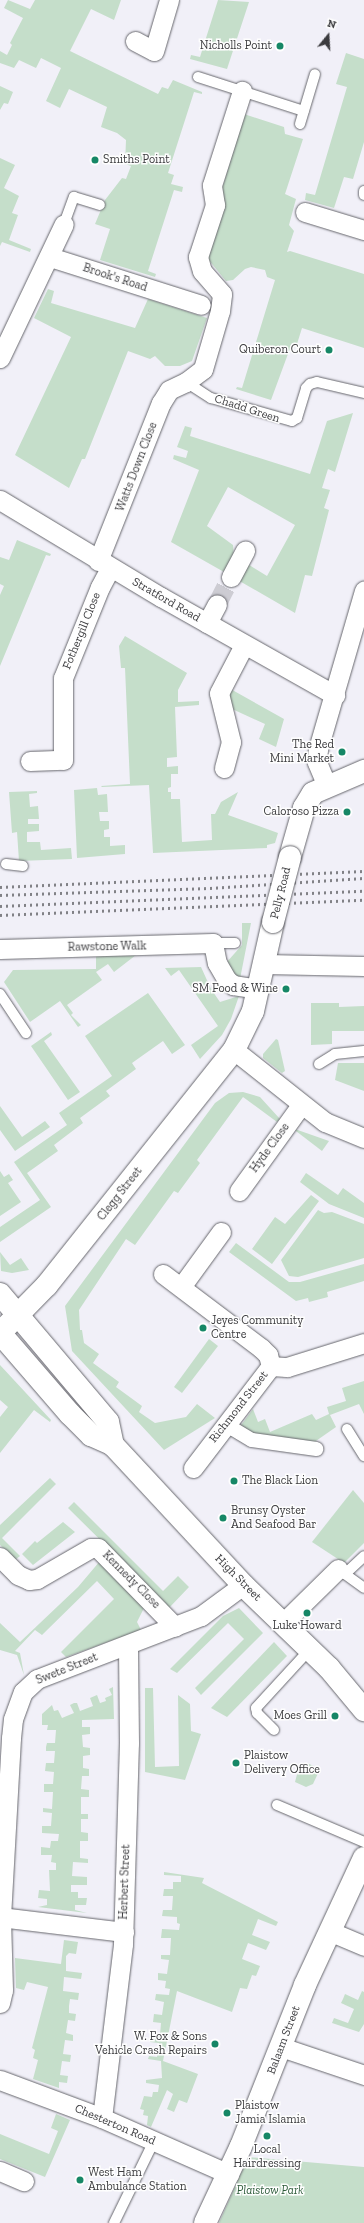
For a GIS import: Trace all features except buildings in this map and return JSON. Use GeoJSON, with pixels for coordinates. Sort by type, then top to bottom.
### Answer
{"type":"FeatureCollection","features":[{"type":"Feature","properties":{"kind":"main road","name":"Pelly Road"},"geometry":{"type":"LineString","coordinates":[[234,1050],[249,1022],[290,857],[307,802],[313,793],[364,770]]}},
{"type":"Feature","properties":{"kind":"main road","name":"Clegg Street"},"geometry":{"type":"LineString","coordinates":[[0,1333],[48,1285],[234,1050]]}},
{"type":"Feature","properties":{"kind":"main road"},"geometry":{"type":"LineString","coordinates":[[0,1294],[108,1422],[113,1445]]}},
{"type":"Feature","properties":{"kind":"main road","name":"High Street"},"geometry":{"type":"LineString","coordinates":[[0,1333],[84,1429],[91,1435],[113,1445],[244,1585],[310,1649],[364,1710]]}},
{"type":"Feature","properties":{"kind":"main road","name":"Balaam Street"},"geometry":{"type":"LineString","coordinates":[[205,2223],[229,2174],[329,1931],[364,1858]]}},
{"type":"Feature","properties":{"kind":"street"},"geometry":{"type":"LineString","coordinates":[[135,40],[154,51],[169,0]]}},
{"type":"Feature","properties":{"kind":"street"},"geometry":{"type":"LineString","coordinates":[[186,382],[203,369],[220,311],[222,294],[202,271],[198,257],[215,205],[212,185],[242,91]]}},
{"type":"Feature","properties":{"kind":"street"},"geometry":{"type":"LineString","coordinates":[[305,212],[342,218],[364,230]]}},
{"type":"Feature","properties":{"kind":"street"},"geometry":{"type":"LineString","coordinates":[[0,358],[42,266],[50,257],[66,226]]}},
{"type":"Feature","properties":{"kind":"street","name":"Brook's Road"},"geometry":{"type":"LineString","coordinates":[[50,257],[182,295],[201,305]]}},
{"type":"Feature","properties":{"kind":"street","name":"Watts Down Close"},"geometry":{"type":"LineString","coordinates":[[104,564],[162,403],[169,390],[186,382]]}},
{"type":"Feature","properties":{"kind":"street","name":"Stratford Road"},"geometry":{"type":"LineString","coordinates":[[0,500],[104,564],[244,645],[335,694]]}},
{"type":"Feature","properties":{"kind":"street"},"geometry":{"type":"LineString","coordinates":[[231,577],[245,551]]}},
{"type":"Feature","properties":{"kind":"street","name":"Fothergill Close"},"geometry":{"type":"LineString","coordinates":[[30,761],[62,760],[63,678],[100,587],[104,564]]}},
{"type":"Feature","properties":{"kind":"street"},"geometry":{"type":"LineString","coordinates":[[327,786],[317,762],[318,749],[364,591]]}},
{"type":"Feature","properties":{"kind":"street"},"geometry":{"type":"LineString","coordinates":[[207,623],[217,604]]}},
{"type":"Feature","properties":{"kind":"street"},"geometry":{"type":"LineString","coordinates":[[224,768],[232,742],[219,692],[244,645]]}},
{"type":"Feature","properties":{"kind":"street"},"geometry":{"type":"LineString","coordinates":[[213,943],[217,963],[227,980],[233,984],[258,989]]}},
{"type":"Feature","properties":{"kind":"street","name":"Rawstone Walk"},"geometry":{"type":"LineString","coordinates":[[0,949],[213,943]]}},
{"type":"Feature","properties":{"kind":"street"},"geometry":{"type":"LineString","coordinates":[[264,964],[364,966]]}},
{"type":"Feature","properties":{"kind":"street"},"geometry":{"type":"LineString","coordinates":[[234,1050],[301,1105],[325,1122],[364,1138]]}},
{"type":"Feature","properties":{"kind":"street","name":"Hyde Close"},"geometry":{"type":"LineString","coordinates":[[239,1191],[301,1105]]}},
{"type":"Feature","properties":{"kind":"street"},"geometry":{"type":"LineString","coordinates":[[181,1287],[220,1232]]}},
{"type":"Feature","properties":{"kind":"street"},"geometry":{"type":"LineString","coordinates":[[163,1274],[261,1348],[268,1355],[271,1366]]}},
{"type":"Feature","properties":{"kind":"street","name":"Richmond Street"},"geometry":{"type":"LineString","coordinates":[[193,1468],[225,1424],[271,1366],[287,1367],[364,1343]]}},
{"type":"Feature","properties":{"kind":"street"},"geometry":{"type":"LineString","coordinates":[[225,1424],[252,1440],[316,1449]]}},
{"type":"Feature","properties":{"kind":"street","name":"Kennedy Close"},"geometry":{"type":"LineString","coordinates":[[0,1558],[18,1575],[29,1580],[37,1579],[91,1548],[98,1548],[175,1627]]}},
{"type":"Feature","properties":{"kind":"street"},"geometry":{"type":"LineString","coordinates":[[283,1623],[342,1572]]}},
{"type":"Feature","properties":{"kind":"street","name":"Swete Street"},"geometry":{"type":"LineString","coordinates":[[0,2003],[3,1990],[1,1917],[6,1737],[19,1699],[23,1692],[37,1679],[128,1646],[201,1616],[244,1585]]}},
{"type":"Feature","properties":{"kind":"street","name":"Herbert Street"},"geometry":{"type":"LineString","coordinates":[[102,2118],[124,1932],[129,1743],[128,1646]]}},
{"type":"Feature","properties":{"kind":"street"},"geometry":{"type":"LineString","coordinates":[[1,1917],[124,1932]]}},
{"type":"Feature","properties":{"kind":"street"},"geometry":{"type":"LineString","coordinates":[[329,1931],[364,1946]]}},
{"type":"Feature","properties":{"kind":"street"},"geometry":{"type":"LineString","coordinates":[[281,2047],[364,2075]]}},
{"type":"Feature","properties":{"kind":"street","name":"Chesterton Road"},"geometry":{"type":"LineString","coordinates":[[0,2080],[102,2118],[229,2174]]}},
{"type":"Feature","properties":{"kind":"street"},"geometry":{"type":"LineString","coordinates":[[0,2171],[24,2181]]}},
{"type":"Feature","properties":{"kind":"lane"},"geometry":{"type":"LineString","coordinates":[[300,124],[315,74]]}},
{"type":"Feature","properties":{"kind":"lane"},"geometry":{"type":"LineString","coordinates":[[198,76],[304,111]]}},
{"type":"Feature","properties":{"kind":"lane"},"geometry":{"type":"LineString","coordinates":[[66,226],[74,197],[100,205]]}},
{"type":"Feature","properties":{"kind":"lane","name":"Chadd Green"},"geometry":{"type":"LineString","coordinates":[[186,382],[211,398],[292,421],[297,418],[306,388],[310,384],[317,382],[364,393]]}},
{"type":"Feature","properties":{"kind":"lane"},"geometry":{"type":"LineString","coordinates":[[8,853],[3,864],[23,866]]}},
{"type":"Feature","properties":{"kind":"lane","name":"Rawstone Walk"},"geometry":{"type":"LineString","coordinates":[[213,943],[235,943]]}},
{"type":"Feature","properties":{"kind":"lane"},"geometry":{"type":"LineString","coordinates":[[0,994],[26,1033]]}},
{"type":"Feature","properties":{"kind":"lane"},"geometry":{"type":"LineString","coordinates":[[319,1064],[335,1054],[364,1051]]}},
{"type":"Feature","properties":{"kind":"lane"},"geometry":{"type":"LineString","coordinates":[[347,1429],[364,1456]]}},
{"type":"Feature","properties":{"kind":"lane"},"geometry":{"type":"LineString","coordinates":[[364,1556],[342,1572],[364,1588]]}},
{"type":"Feature","properties":{"kind":"lane"},"geometry":{"type":"LineString","coordinates":[[274,1730],[257,1713],[256,1708],[310,1649]]}},
{"type":"Feature","properties":{"kind":"lane"},"geometry":{"type":"LineString","coordinates":[[277,1805],[364,1842]]}},
{"type":"Feature","properties":{"kind":"lane"},"geometry":{"type":"LineString","coordinates":[[114,2223],[154,2140]]}},
{"type":"Feature","properties":{"kind":"green space"},"geometry":{"type":"Polygon","coordinates":[[[8,0],[30,9],[35,0],[121,0],[114,20],[91,9],[70,51],[158,94],[162,87],[168,89],[173,80],[202,92],[202,94],[194,92],[168,173],[174,175],[171,184],[183,187],[182,192],[174,190],[148,271],[156,274],[155,277],[100,260],[110,229],[95,224],[105,200],[122,178],[126,179],[131,166],[125,164],[126,140],[117,133],[101,127],[107,107],[69,89],[60,108],[46,101],[61,68],[41,58],[36,68],[19,60],[14,68],[0,63],[0,51],[7,55],[12,45],[10,43],[23,18],[4,8],[8,0]]]}},
{"type":"Feature","properties":{"kind":"green space"},"geometry":{"type":"Polygon","coordinates":[[[218,0],[249,2],[227,69],[190,59],[191,55],[200,57],[218,0]]]}},
{"type":"Feature","properties":{"kind":"green space"},"geometry":{"type":"Polygon","coordinates":[[[346,53],[364,59],[364,142],[353,179],[344,177],[334,208],[305,200],[306,193],[315,195],[347,87],[336,84],[346,53]]]}},
{"type":"Feature","properties":{"kind":"green space"},"geometry":{"type":"Polygon","coordinates":[[[0,86],[13,92],[8,104],[4,103],[0,110],[0,86]]]}},
{"type":"Feature","properties":{"kind":"green space"},"geometry":{"type":"Polygon","coordinates":[[[244,114],[284,127],[285,134],[303,139],[285,194],[296,199],[289,225],[294,231],[287,252],[290,251],[364,274],[364,348],[302,328],[297,344],[292,343],[271,400],[236,389],[237,387],[242,388],[275,280],[267,277],[265,270],[251,267],[245,269],[233,280],[226,281],[203,253],[244,114]]]}},
{"type":"Feature","properties":{"kind":"green space"},"geometry":{"type":"Polygon","coordinates":[[[0,158],[15,165],[4,188],[19,196],[12,213],[18,215],[9,240],[31,249],[30,252],[2,242],[0,246],[0,158]]]}},
{"type":"Feature","properties":{"kind":"green space"},"geometry":{"type":"Polygon","coordinates":[[[48,289],[54,291],[51,303],[135,328],[148,299],[207,318],[192,361],[180,366],[165,366],[155,356],[150,359],[128,351],[85,459],[82,459],[69,488],[15,455],[71,337],[34,318],[48,289]]]}},
{"type":"Feature","properties":{"kind":"green space"},"geometry":{"type":"Polygon","coordinates":[[[353,413],[335,472],[328,469],[322,488],[330,490],[324,508],[329,510],[312,576],[305,575],[295,613],[236,579],[246,563],[267,576],[295,525],[228,487],[207,526],[233,545],[234,557],[224,572],[171,542],[199,470],[173,459],[174,455],[186,458],[188,451],[177,447],[185,426],[192,428],[190,436],[310,474],[327,421],[353,413]]]}},
{"type":"Feature","properties":{"kind":"green space"},"geometry":{"type":"Polygon","coordinates":[[[17,540],[51,554],[50,556],[46,555],[0,666],[0,595],[4,586],[0,584],[0,557],[9,560],[17,540]]]}},
{"type":"Feature","properties":{"kind":"green space"},"geometry":{"type":"Polygon","coordinates":[[[125,636],[187,673],[178,690],[178,702],[199,701],[199,705],[175,707],[177,757],[167,758],[167,767],[178,766],[178,774],[171,774],[171,787],[168,788],[168,792],[171,792],[171,799],[180,799],[182,842],[212,840],[211,814],[215,814],[221,802],[238,792],[228,815],[278,833],[275,843],[267,845],[267,848],[153,853],[149,785],[101,786],[130,784],[125,668],[121,668],[119,646],[125,636]]]}},
{"type":"Feature","properties":{"kind":"green space"},"geometry":{"type":"Polygon","coordinates":[[[227,687],[284,719],[276,747],[259,739],[265,724],[230,708],[227,687]]]}},
{"type":"Feature","properties":{"kind":"green space"},"geometry":{"type":"Polygon","coordinates":[[[97,788],[98,795],[107,794],[108,812],[99,812],[100,821],[109,821],[109,829],[104,830],[104,837],[110,837],[110,846],[125,845],[125,854],[77,858],[74,790],[97,788]]]}},
{"type":"Feature","properties":{"kind":"green space"},"geometry":{"type":"Polygon","coordinates":[[[37,791],[37,793],[29,794],[30,807],[38,806],[39,819],[28,819],[28,824],[39,824],[39,831],[27,832],[27,842],[40,842],[41,850],[71,848],[72,859],[19,861],[17,832],[12,833],[9,792],[37,791]]]}},
{"type":"Feature","properties":{"kind":"green space"},"geometry":{"type":"Polygon","coordinates":[[[242,923],[251,923],[240,979],[235,977],[226,963],[242,945],[242,923]]]}},
{"type":"Feature","properties":{"kind":"green space"},"geometry":{"type":"Polygon","coordinates":[[[136,955],[114,972],[108,964],[96,972],[102,980],[67,1005],[73,1013],[71,1015],[81,1025],[78,1027],[60,1001],[30,1022],[4,982],[13,970],[96,969],[96,956],[136,955]]]}},
{"type":"Feature","properties":{"kind":"green space"},"geometry":{"type":"Polygon","coordinates":[[[201,967],[211,989],[220,1002],[239,996],[231,1019],[222,1035],[200,1059],[191,1045],[218,1026],[179,970],[171,976],[165,968],[201,967]]]}},
{"type":"Feature","properties":{"kind":"green space"},"geometry":{"type":"Polygon","coordinates":[[[148,993],[185,1045],[172,1054],[163,1041],[132,1063],[136,1069],[106,1091],[110,1096],[80,1118],[83,1123],[54,1145],[58,1151],[27,1173],[51,1207],[0,1242],[0,1227],[40,1200],[14,1162],[67,1125],[59,1113],[112,1076],[85,1036],[148,993]]]}},
{"type":"Feature","properties":{"kind":"green space"},"geometry":{"type":"Polygon","coordinates":[[[311,1003],[339,1003],[339,1007],[364,1006],[364,1031],[332,1031],[332,1044],[311,1045],[311,1003]]]}},
{"type":"Feature","properties":{"kind":"green space"},"geometry":{"type":"Polygon","coordinates":[[[51,1032],[52,1035],[44,1041],[80,1092],[68,1100],[31,1046],[51,1032]]]}},
{"type":"Feature","properties":{"kind":"green space"},"geometry":{"type":"Polygon","coordinates":[[[276,1039],[278,1040],[285,1071],[282,1073],[263,1058],[263,1054],[276,1039]]]}},
{"type":"Feature","properties":{"kind":"green space"},"geometry":{"type":"Polygon","coordinates":[[[338,1063],[364,1063],[364,1091],[335,1080],[338,1063]]]}},
{"type":"Feature","properties":{"kind":"green space"},"geometry":{"type":"Polygon","coordinates":[[[243,1092],[260,1097],[280,1119],[277,1122],[243,1097],[197,1160],[200,1163],[178,1193],[174,1191],[135,1245],[126,1239],[79,1310],[80,1330],[82,1330],[84,1343],[99,1354],[93,1363],[119,1382],[116,1387],[142,1406],[139,1412],[155,1423],[186,1417],[197,1404],[215,1418],[164,1450],[72,1351],[65,1306],[215,1103],[229,1093],[243,1092]]]}},
{"type":"Feature","properties":{"kind":"green space"},"geometry":{"type":"Polygon","coordinates":[[[0,1106],[22,1137],[45,1121],[50,1127],[15,1151],[0,1130],[0,1106]]]}},
{"type":"Feature","properties":{"kind":"green space"},"geometry":{"type":"Polygon","coordinates":[[[292,1128],[329,1141],[322,1151],[292,1128]]]}},
{"type":"Feature","properties":{"kind":"green space"},"geometry":{"type":"Polygon","coordinates":[[[0,1171],[4,1177],[9,1174],[13,1180],[8,1183],[21,1202],[0,1216],[0,1171]]]}},
{"type":"Feature","properties":{"kind":"green space"},"geometry":{"type":"Polygon","coordinates":[[[306,1173],[338,1195],[343,1188],[364,1203],[364,1218],[329,1204],[300,1182],[306,1173]]]}},
{"type":"Feature","properties":{"kind":"green space"},"geometry":{"type":"Polygon","coordinates":[[[311,1195],[319,1201],[272,1264],[252,1249],[275,1217],[285,1224],[311,1195]]]}},
{"type":"Feature","properties":{"kind":"green space"},"geometry":{"type":"Polygon","coordinates":[[[318,1210],[324,1213],[332,1212],[364,1224],[364,1258],[298,1277],[289,1276],[281,1260],[318,1210]]]}},
{"type":"Feature","properties":{"kind":"green space"},"geometry":{"type":"Polygon","coordinates":[[[236,1243],[289,1282],[300,1282],[364,1264],[364,1281],[327,1292],[328,1297],[309,1302],[308,1298],[296,1301],[229,1252],[236,1243]]]}},
{"type":"Feature","properties":{"kind":"green space"},"geometry":{"type":"Polygon","coordinates":[[[0,1252],[10,1265],[21,1258],[29,1270],[12,1273],[1,1271],[0,1252]]]}},
{"type":"Feature","properties":{"kind":"green space"},"geometry":{"type":"Polygon","coordinates":[[[209,1339],[218,1346],[182,1393],[174,1387],[209,1339]]]}},
{"type":"Feature","properties":{"kind":"green space"},"geometry":{"type":"Polygon","coordinates":[[[0,1365],[51,1420],[50,1422],[34,1410],[0,1453],[0,1417],[8,1407],[0,1400],[0,1365]]]}},
{"type":"Feature","properties":{"kind":"green space"},"geometry":{"type":"Polygon","coordinates":[[[364,1381],[364,1414],[359,1404],[330,1415],[336,1427],[313,1443],[253,1436],[239,1428],[253,1409],[258,1422],[265,1419],[270,1432],[312,1414],[316,1420],[329,1414],[327,1407],[346,1401],[342,1388],[364,1381]]]}},
{"type":"Feature","properties":{"kind":"green space"},"geometry":{"type":"Polygon","coordinates":[[[50,1478],[56,1484],[2,1538],[20,1556],[15,1560],[0,1545],[0,1525],[50,1478]]]}},
{"type":"Feature","properties":{"kind":"green space"},"geometry":{"type":"Polygon","coordinates":[[[353,1490],[364,1503],[364,1543],[344,1563],[312,1542],[353,1490]]]}},
{"type":"Feature","properties":{"kind":"green space"},"geometry":{"type":"Polygon","coordinates":[[[74,1502],[163,1591],[178,1576],[189,1587],[169,1608],[68,1508],[74,1502]]]}},
{"type":"Feature","properties":{"kind":"green space"},"geometry":{"type":"Polygon","coordinates":[[[63,1522],[75,1532],[33,1565],[22,1554],[35,1541],[37,1543],[63,1522]]]}},
{"type":"Feature","properties":{"kind":"green space"},"geometry":{"type":"Polygon","coordinates":[[[100,1561],[146,1604],[137,1622],[141,1630],[66,1657],[61,1652],[114,1599],[97,1581],[42,1635],[35,1630],[15,1651],[20,1653],[24,1675],[17,1655],[0,1650],[0,1623],[20,1642],[78,1587],[100,1561]]]}},
{"type":"Feature","properties":{"kind":"green space"},"geometry":{"type":"Polygon","coordinates":[[[239,1608],[263,1633],[201,1695],[195,1688],[244,1639],[228,1623],[177,1673],[170,1669],[223,1616],[239,1608]]]}},
{"type":"Feature","properties":{"kind":"green space"},"geometry":{"type":"Polygon","coordinates":[[[274,1642],[287,1656],[227,1717],[211,1708],[274,1642]]]}},
{"type":"Feature","properties":{"kind":"green space"},"geometry":{"type":"Polygon","coordinates":[[[113,1687],[114,1719],[82,1720],[82,1727],[90,1727],[90,1734],[82,1735],[83,1747],[90,1748],[90,1755],[83,1756],[83,1768],[89,1769],[89,1776],[82,1776],[81,1789],[89,1790],[89,1797],[81,1797],[81,1814],[88,1814],[88,1819],[81,1819],[81,1832],[88,1833],[88,1841],[80,1841],[80,1858],[88,1859],[88,1863],[73,1862],[72,1876],[87,1877],[87,1885],[71,1885],[71,1892],[78,1892],[78,1898],[87,1898],[86,1905],[75,1905],[75,1910],[87,1913],[38,1907],[47,1905],[47,1899],[38,1898],[39,1890],[50,1891],[49,1870],[56,1870],[56,1863],[51,1862],[52,1855],[41,1855],[41,1847],[50,1848],[51,1841],[58,1841],[59,1834],[42,1833],[42,1826],[51,1826],[52,1813],[43,1812],[43,1808],[52,1809],[53,1792],[44,1792],[44,1784],[53,1784],[54,1772],[45,1771],[46,1763],[54,1763],[55,1751],[46,1751],[46,1747],[47,1743],[55,1743],[56,1730],[47,1730],[48,1725],[42,1725],[42,1714],[52,1705],[54,1711],[58,1710],[62,1718],[74,1713],[70,1705],[74,1703],[77,1703],[80,1711],[93,1706],[90,1698],[97,1695],[100,1703],[106,1701],[105,1698],[112,1695],[109,1689],[113,1687]]]}},
{"type":"Feature","properties":{"kind":"green space"},"geometry":{"type":"Polygon","coordinates":[[[145,1688],[153,1688],[155,1767],[179,1766],[178,1695],[190,1704],[191,1731],[201,1734],[185,1780],[145,1772],[145,1688]]]}},
{"type":"Feature","properties":{"kind":"green space"},"geometry":{"type":"Polygon","coordinates":[[[307,1763],[320,1769],[313,1784],[306,1787],[295,1782],[299,1767],[307,1763]]]}},
{"type":"Feature","properties":{"kind":"green space"},"geometry":{"type":"Polygon","coordinates":[[[164,1872],[204,1878],[202,1883],[278,1922],[276,1926],[258,1919],[252,1935],[270,1942],[266,1950],[248,1943],[242,1959],[260,1966],[256,1976],[252,1975],[247,1989],[240,1988],[232,2012],[177,1991],[163,2061],[198,2074],[187,2103],[179,2100],[174,2112],[167,2109],[173,2094],[167,2090],[151,2127],[147,2125],[148,2116],[143,2115],[144,2110],[140,2109],[144,2096],[152,2097],[153,2092],[158,2092],[159,2085],[146,2083],[146,2080],[162,2078],[161,2061],[148,2059],[149,2056],[157,2057],[159,2043],[150,2042],[151,2035],[160,2035],[161,2023],[153,2022],[154,2014],[162,2015],[164,2002],[155,2000],[156,1994],[169,1995],[170,1989],[165,1988],[166,1981],[158,1980],[158,1973],[167,1974],[169,1960],[161,1959],[161,1955],[170,1955],[171,1938],[161,1938],[162,1929],[179,1930],[180,1924],[177,1923],[177,1917],[162,1916],[163,1910],[172,1910],[173,1896],[163,1896],[164,1889],[173,1889],[173,1882],[181,1882],[181,1876],[164,1875],[164,1872]]]}},
{"type":"Feature","properties":{"kind":"green space"},"geometry":{"type":"Polygon","coordinates":[[[64,1940],[78,1942],[76,1954],[69,1953],[66,1956],[66,1971],[82,1973],[81,1979],[64,1977],[63,1991],[79,1993],[78,2000],[70,1999],[69,2013],[76,2014],[75,2021],[68,2020],[66,2033],[73,2035],[73,2041],[65,2040],[63,2054],[71,2055],[70,2062],[62,2061],[60,2075],[68,2076],[67,2083],[59,2082],[59,2088],[33,2079],[38,2060],[33,2058],[35,2050],[32,2048],[48,1987],[27,1982],[24,1990],[16,1988],[15,1958],[61,1964],[64,1940]]]}},
{"type":"Feature","properties":{"kind":"green space"},"geometry":{"type":"Polygon","coordinates":[[[362,1991],[364,1992],[364,2024],[359,2032],[332,2023],[334,2018],[348,2023],[354,2009],[341,2003],[345,1994],[358,2000],[362,1991]]]}},
{"type":"Feature","properties":{"kind":"green space"},"geometry":{"type":"Polygon","coordinates":[[[56,2114],[70,2120],[45,2177],[0,2159],[0,2134],[49,2154],[58,2131],[51,2128],[56,2114]]]}},
{"type":"Feature","properties":{"kind":"green space","name":"Plaistow Park"},"geometry":{"type":"Polygon","coordinates":[[[248,2157],[364,2167],[364,2223],[219,2223],[248,2157]]]}},
{"type":"Feature","properties":{"kind":"tunnel"},"geometry":{"type":"LineString","coordinates":[[217,604],[231,577]]}},
{"type":"Feature","properties":{"kind":"railway"},"geometry":{"type":"LineString","coordinates":[[0,887],[364,871]]}},
{"type":"Feature","properties":{"kind":"railway"},"geometry":{"type":"LineString","coordinates":[[0,895],[210,888],[364,878]]}},
{"type":"Feature","properties":{"kind":"railway"},"geometry":{"type":"LineString","coordinates":[[0,906],[364,891]]}},
{"type":"Feature","properties":{"kind":"railway"},"geometry":{"type":"LineString","coordinates":[[0,915],[364,900]]}},
{"type":"Feature","properties":{"kind":"place","name":"Nicholls Point"},"geometry":{"type":"Point","coordinates":[280,46]}},
{"type":"Feature","properties":{"kind":"place","name":"Smiths Point"},"geometry":{"type":"Point","coordinates":[95,160]}},
{"type":"Feature","properties":{"kind":"place","name":"Quiberon Court"},"geometry":{"type":"Point","coordinates":[329,350]}},
{"type":"Feature","properties":{"kind":"place","name":"The Red Mini Market"},"geometry":{"type":"Point","coordinates":[342,752]}},
{"type":"Feature","properties":{"kind":"place","name":"Caloroso Pizza"},"geometry":{"type":"Point","coordinates":[347,812]}},
{"type":"Feature","properties":{"kind":"place","name":"SM Food & Wine"},"geometry":{"type":"Point","coordinates":[286,989]}},
{"type":"Feature","properties":{"kind":"place","name":"Jeyes Community Centre"},"geometry":{"type":"Point","coordinates":[203,1328]}},
{"type":"Feature","properties":{"kind":"place","name":"The Black Lion"},"geometry":{"type":"Point","coordinates":[234,1481]}},
{"type":"Feature","properties":{"kind":"place","name":"Brunsy Oyster And Seafood Bar"},"geometry":{"type":"Point","coordinates":[223,1518]}},
{"type":"Feature","properties":{"kind":"place","name":"Luke Howard"},"geometry":{"type":"Point","coordinates":[307,1613]}},
{"type":"Feature","properties":{"kind":"place","name":"Moes Grill"},"geometry":{"type":"Point","coordinates":[335,1716]}},
{"type":"Feature","properties":{"kind":"place","name":"Plaistow Delivery Office"},"geometry":{"type":"Point","coordinates":[236,1763]}},
{"type":"Feature","properties":{"kind":"place","name":"W. Fox & Sons Vehicle Crash Repairs"},"geometry":{"type":"Point","coordinates":[215,2044]}},
{"type":"Feature","properties":{"kind":"place","name":"Plaistow Jamia Islamia"},"geometry":{"type":"Point","coordinates":[227,2113]}},
{"type":"Feature","properties":{"kind":"place","name":"Local Hairdressing"},"geometry":{"type":"Point","coordinates":[267,2136]}},
{"type":"Feature","properties":{"kind":"place","name":"West Ham Ambulance Station"},"geometry":{"type":"Point","coordinates":[80,2180]}}]}
